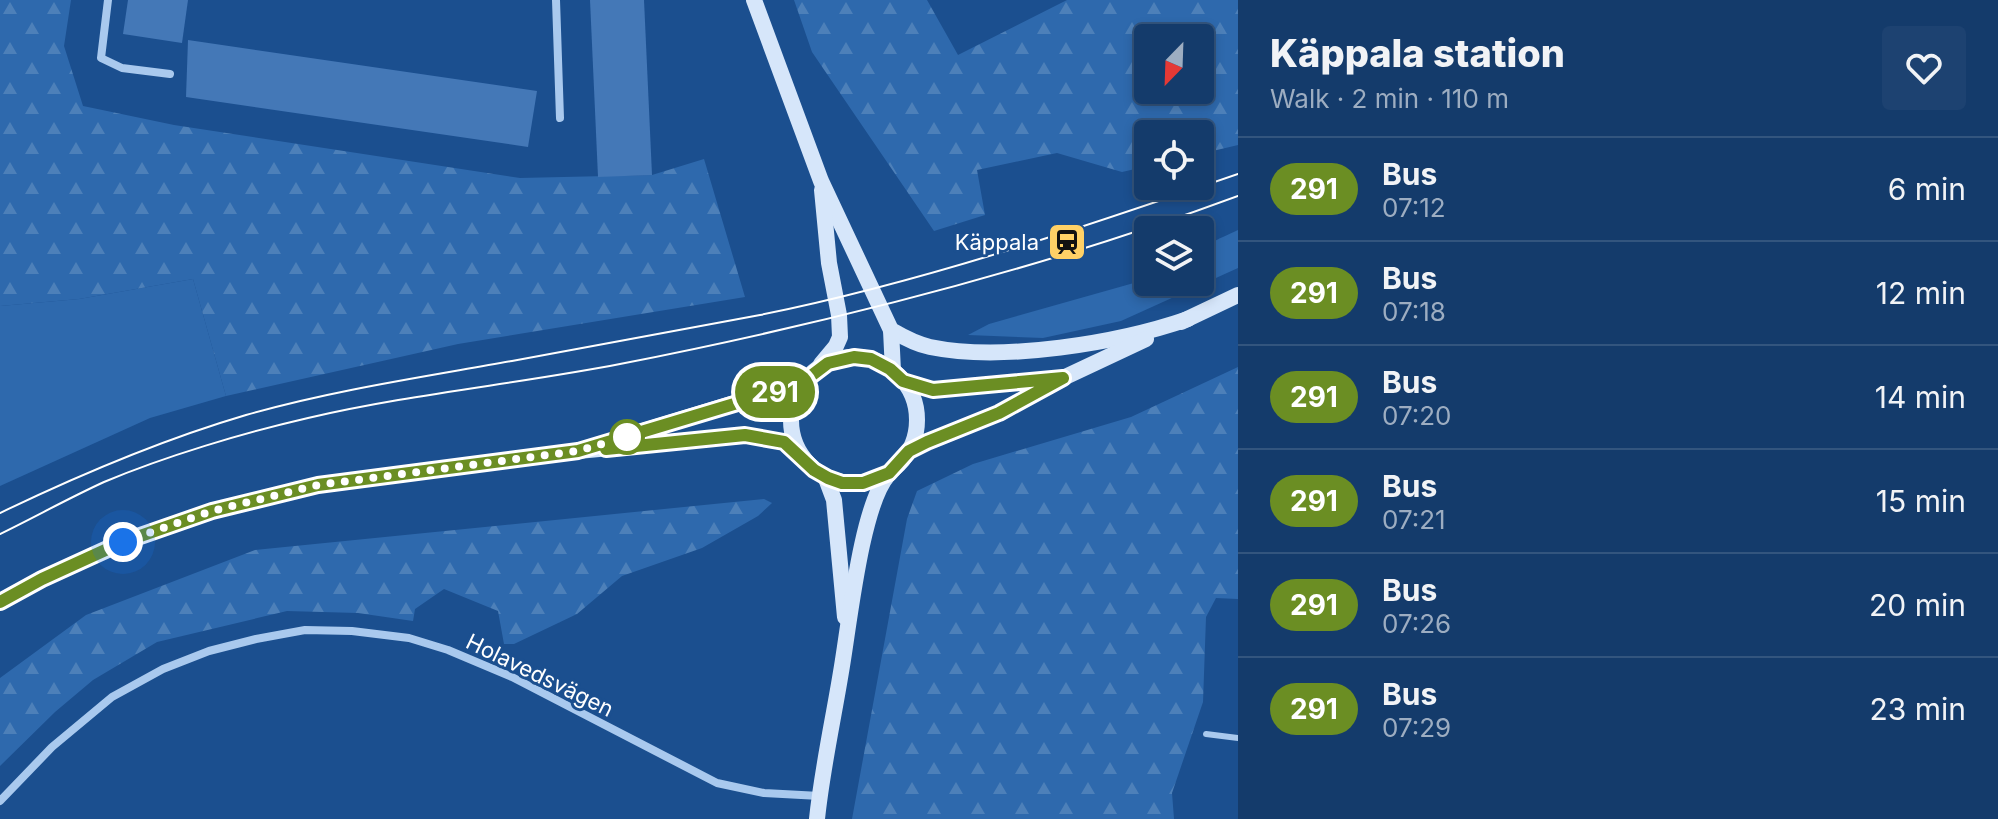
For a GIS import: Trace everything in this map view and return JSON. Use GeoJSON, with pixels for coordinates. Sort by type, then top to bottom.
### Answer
{"type":"FeatureCollection","features":[{"type":"Feature","properties":{"kind":"main road"},"geometry":{"type":"LineString","coordinates":[[754,0],[821,181],[891,330],[898,376],[913,398],[917,418],[909,451]]}},
{"type":"Feature","properties":{"kind":"main road"},"geometry":{"type":"LineString","coordinates":[[800,455],[792,437],[790,416],[794,399],[840,337],[821,181]]}},
{"type":"Feature","properties":{"kind":"main road"},"geometry":{"type":"LineString","coordinates":[[817,819],[847,634],[874,499],[889,473],[909,451],[999,413],[1063,378],[1238,295]]}},
{"type":"Feature","properties":{"kind":"main road"},"geometry":{"type":"LineString","coordinates":[[891,330],[932,348],[1006,351],[1120,339],[1188,319]]}},
{"type":"Feature","properties":{"kind":"main road"},"geometry":{"type":"LineString","coordinates":[[578,451],[809,376],[838,359],[871,359],[898,376],[933,390],[1063,378]]}},
{"type":"Feature","properties":{"kind":"main road"},"geometry":{"type":"LineString","coordinates":[[0,602],[123,542],[212,511],[318,485],[578,451],[745,435],[784,442],[814,470],[853,484],[889,473]]}},
{"type":"Feature","properties":{"kind":"main road"},"geometry":{"type":"LineString","coordinates":[[825,476],[834,500],[847,634]]}},
{"type":"Feature","properties":{"kind":"street"},"geometry":{"type":"LineString","coordinates":[[108,0],[101,58],[122,68],[170,74]]}},
{"type":"Feature","properties":{"kind":"street"},"geometry":{"type":"LineString","coordinates":[[556,0],[560,118]]}},
{"type":"Feature","properties":{"kind":"street","name":"Holavedsvägen"},"geometry":{"type":"LineString","coordinates":[[0,801],[60,739],[112,697],[163,669],[209,651],[305,630],[352,631],[409,638],[448,650],[512,677],[717,783],[764,793],[820,796]]}},
{"type":"Feature","properties":{"kind":"lane"},"geometry":{"type":"LineString","coordinates":[[1206,734],[1238,738]]}},
{"type":"Feature","properties":{"kind":"green space"},"geometry":{"type":"Polygon","coordinates":[[[0,0],[71,0],[64,46],[83,106],[174,125],[520,178],[652,175],[704,159],[745,297],[458,344],[226,396],[193,279],[79,299],[0,306],[0,0]]]}},
{"type":"Feature","properties":{"kind":"green space"},"geometry":{"type":"Polygon","coordinates":[[[794,0],[927,0],[958,55],[1067,0],[1238,0],[1238,145],[1214,151],[1214,120],[1134,120],[1134,169],[1122,172],[1057,153],[977,170],[985,215],[934,231],[812,52],[794,0]]]}},
{"type":"Feature","properties":{"kind":"green space"},"geometry":{"type":"Polygon","coordinates":[[[1238,230],[1238,268],[1214,279],[1214,241],[1238,230]]]}},
{"type":"Feature","properties":{"kind":"green space"},"geometry":{"type":"Polygon","coordinates":[[[193,279],[226,396],[150,418],[0,486],[0,306],[79,299],[193,279]]]}},
{"type":"Feature","properties":{"kind":"green space"},"geometry":{"type":"Polygon","coordinates":[[[1134,283],[1134,296],[1176,296],[1121,321],[1043,338],[968,335],[989,324],[1134,283]]]}},
{"type":"Feature","properties":{"kind":"green space"},"geometry":{"type":"Polygon","coordinates":[[[1238,367],[1238,599],[1216,598],[1206,617],[1203,702],[1172,793],[1174,819],[852,819],[907,519],[917,491],[973,464],[1131,417],[1238,367]]]}},
{"type":"Feature","properties":{"kind":"green space"},"geometry":{"type":"Polygon","coordinates":[[[764,499],[772,503],[758,516],[702,548],[622,576],[577,614],[514,644],[504,644],[498,611],[444,589],[415,609],[413,621],[358,613],[287,611],[157,642],[93,680],[0,766],[0,678],[86,615],[255,550],[764,499]]]}},
{"type":"Feature","properties":{"kind":"building"},"geometry":{"type":"Polygon","coordinates":[[[128,0],[188,0],[182,43],[123,34],[128,0]]]}},
{"type":"Feature","properties":{"kind":"building"},"geometry":{"type":"Polygon","coordinates":[[[590,0],[644,0],[652,175],[598,177],[590,0]]]}},
{"type":"Feature","properties":{"kind":"building"},"geometry":{"type":"Polygon","coordinates":[[[188,40],[537,91],[528,147],[186,97],[188,40]]]}},
{"type":"Feature","properties":{"kind":"tram line"},"geometry":{"type":"LineString","coordinates":[[0,513],[121,459],[246,415],[345,391],[821,302],[1001,252],[1238,174]]}},
{"type":"Feature","properties":{"kind":"tram line"},"geometry":{"type":"LineString","coordinates":[[0,534],[128,472],[257,431],[386,402],[620,364],[777,331],[1010,271],[1238,196]]}},
{"type":"Feature","properties":{"kind":"bus line","name":"291"},"geometry":{"type":"LineString","coordinates":[[0,602],[123,542],[212,511],[318,485],[578,451],[781,390],[803,382],[821,366],[838,359],[871,359],[890,369],[903,381],[933,390],[1063,378],[999,413],[909,451],[889,473],[863,483],[842,483],[828,478],[814,470],[784,442],[745,435],[606,449]]}},
{"type":"Feature","properties":{"kind":"place","name":"Käppala"},"geometry":{"type":"Point","coordinates":[1067,242]}},
{"type":"Feature","properties":{"kind":"route"},"geometry":{"type":"LineString","coordinates":[[123,542],[212,511],[318,485],[578,451],[633,435],[627,437]]}}]}
